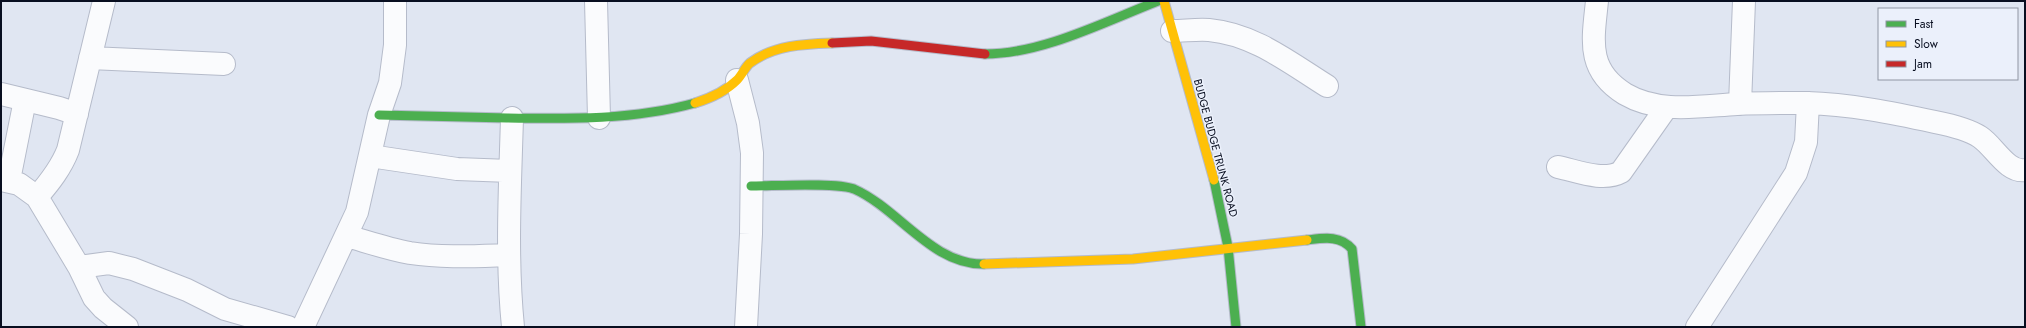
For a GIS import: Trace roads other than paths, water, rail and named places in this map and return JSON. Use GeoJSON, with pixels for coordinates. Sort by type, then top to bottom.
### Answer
{"type":"FeatureCollection","features":[{"type":"Feature","properties":{"kind":"street"},"geometry":{"type":"LineString","coordinates":[[37,197],[63,164],[68,150],[104,1]]}},
{"type":"Feature","properties":{"kind":"street"},"geometry":{"type":"LineString","coordinates":[[303,327],[357,212],[379,115],[391,75],[395,45],[396,1]]}},
{"type":"Feature","properties":{"kind":"street"},"geometry":{"type":"LineString","coordinates":[[596,1],[599,118]]}},
{"type":"Feature","properties":{"kind":"street"},"geometry":{"type":"LineString","coordinates":[[379,115],[599,118],[670,110],[715,97],[737,80],[748,64],[766,54],[794,44],[872,41],[978,54],[1003,54],[1039,47],[1158,1]]}},
{"type":"Feature","properties":{"kind":"street","name":"BUDGE BUDGE TRUNK ROAD"},"geometry":{"type":"LineString","coordinates":[[1164,1],[1214,178],[1228,248],[1236,327]]}},
{"type":"Feature","properties":{"kind":"street"},"geometry":{"type":"LineString","coordinates":[[1597,1],[1592,42],[1595,60],[1604,76],[1624,93],[1640,102],[1666,108],[1740,104],[1808,103],[1903,115],[1960,128],[1980,137],[2011,167],[2021,171],[2025,170]]}},
{"type":"Feature","properties":{"kind":"street"},"geometry":{"type":"LineString","coordinates":[[1740,104],[1744,1]]}},
{"type":"Feature","properties":{"kind":"street"},"geometry":{"type":"LineString","coordinates":[[1172,31],[1208,30],[1229,33],[1253,40],[1327,86]]}},
{"type":"Feature","properties":{"kind":"street"},"geometry":{"type":"LineString","coordinates":[[90,58],[224,64]]}},
{"type":"Feature","properties":{"kind":"street"},"geometry":{"type":"LineString","coordinates":[[737,80],[748,123],[751,145],[751,234],[746,327]]}},
{"type":"Feature","properties":{"kind":"street"},"geometry":{"type":"LineString","coordinates":[[1,94],[77,114]]}},
{"type":"Feature","properties":{"kind":"street"},"geometry":{"type":"LineString","coordinates":[[25,100],[5,180],[28,189],[37,197],[79,266],[94,298],[102,308],[127,327]]}},
{"type":"Feature","properties":{"kind":"street"},"geometry":{"type":"LineString","coordinates":[[1697,327],[1796,173],[1806,142],[1808,103]]}},
{"type":"Feature","properties":{"kind":"street"},"geometry":{"type":"LineString","coordinates":[[1558,167],[1605,177],[1614,176],[1621,172],[1666,108]]}},
{"type":"Feature","properties":{"kind":"street"},"geometry":{"type":"LineString","coordinates":[[512,118],[508,255],[509,289],[513,327]]}},
{"type":"Feature","properties":{"kind":"street"},"geometry":{"type":"LineString","coordinates":[[370,156],[457,169],[510,171]]}},
{"type":"Feature","properties":{"kind":"street"},"geometry":{"type":"LineString","coordinates":[[751,186],[839,186],[854,189],[898,217],[932,247],[969,264],[1133,259],[1327,238],[1346,242],[1352,249],[1361,327]]}},
{"type":"Feature","properties":{"kind":"street"},"geometry":{"type":"LineString","coordinates":[[347,236],[416,254],[461,256],[508,255]]}},
{"type":"Feature","properties":{"kind":"street"},"geometry":{"type":"LineString","coordinates":[[79,266],[96,263],[110,263],[133,269],[187,290],[225,309],[288,327]]}}]}
